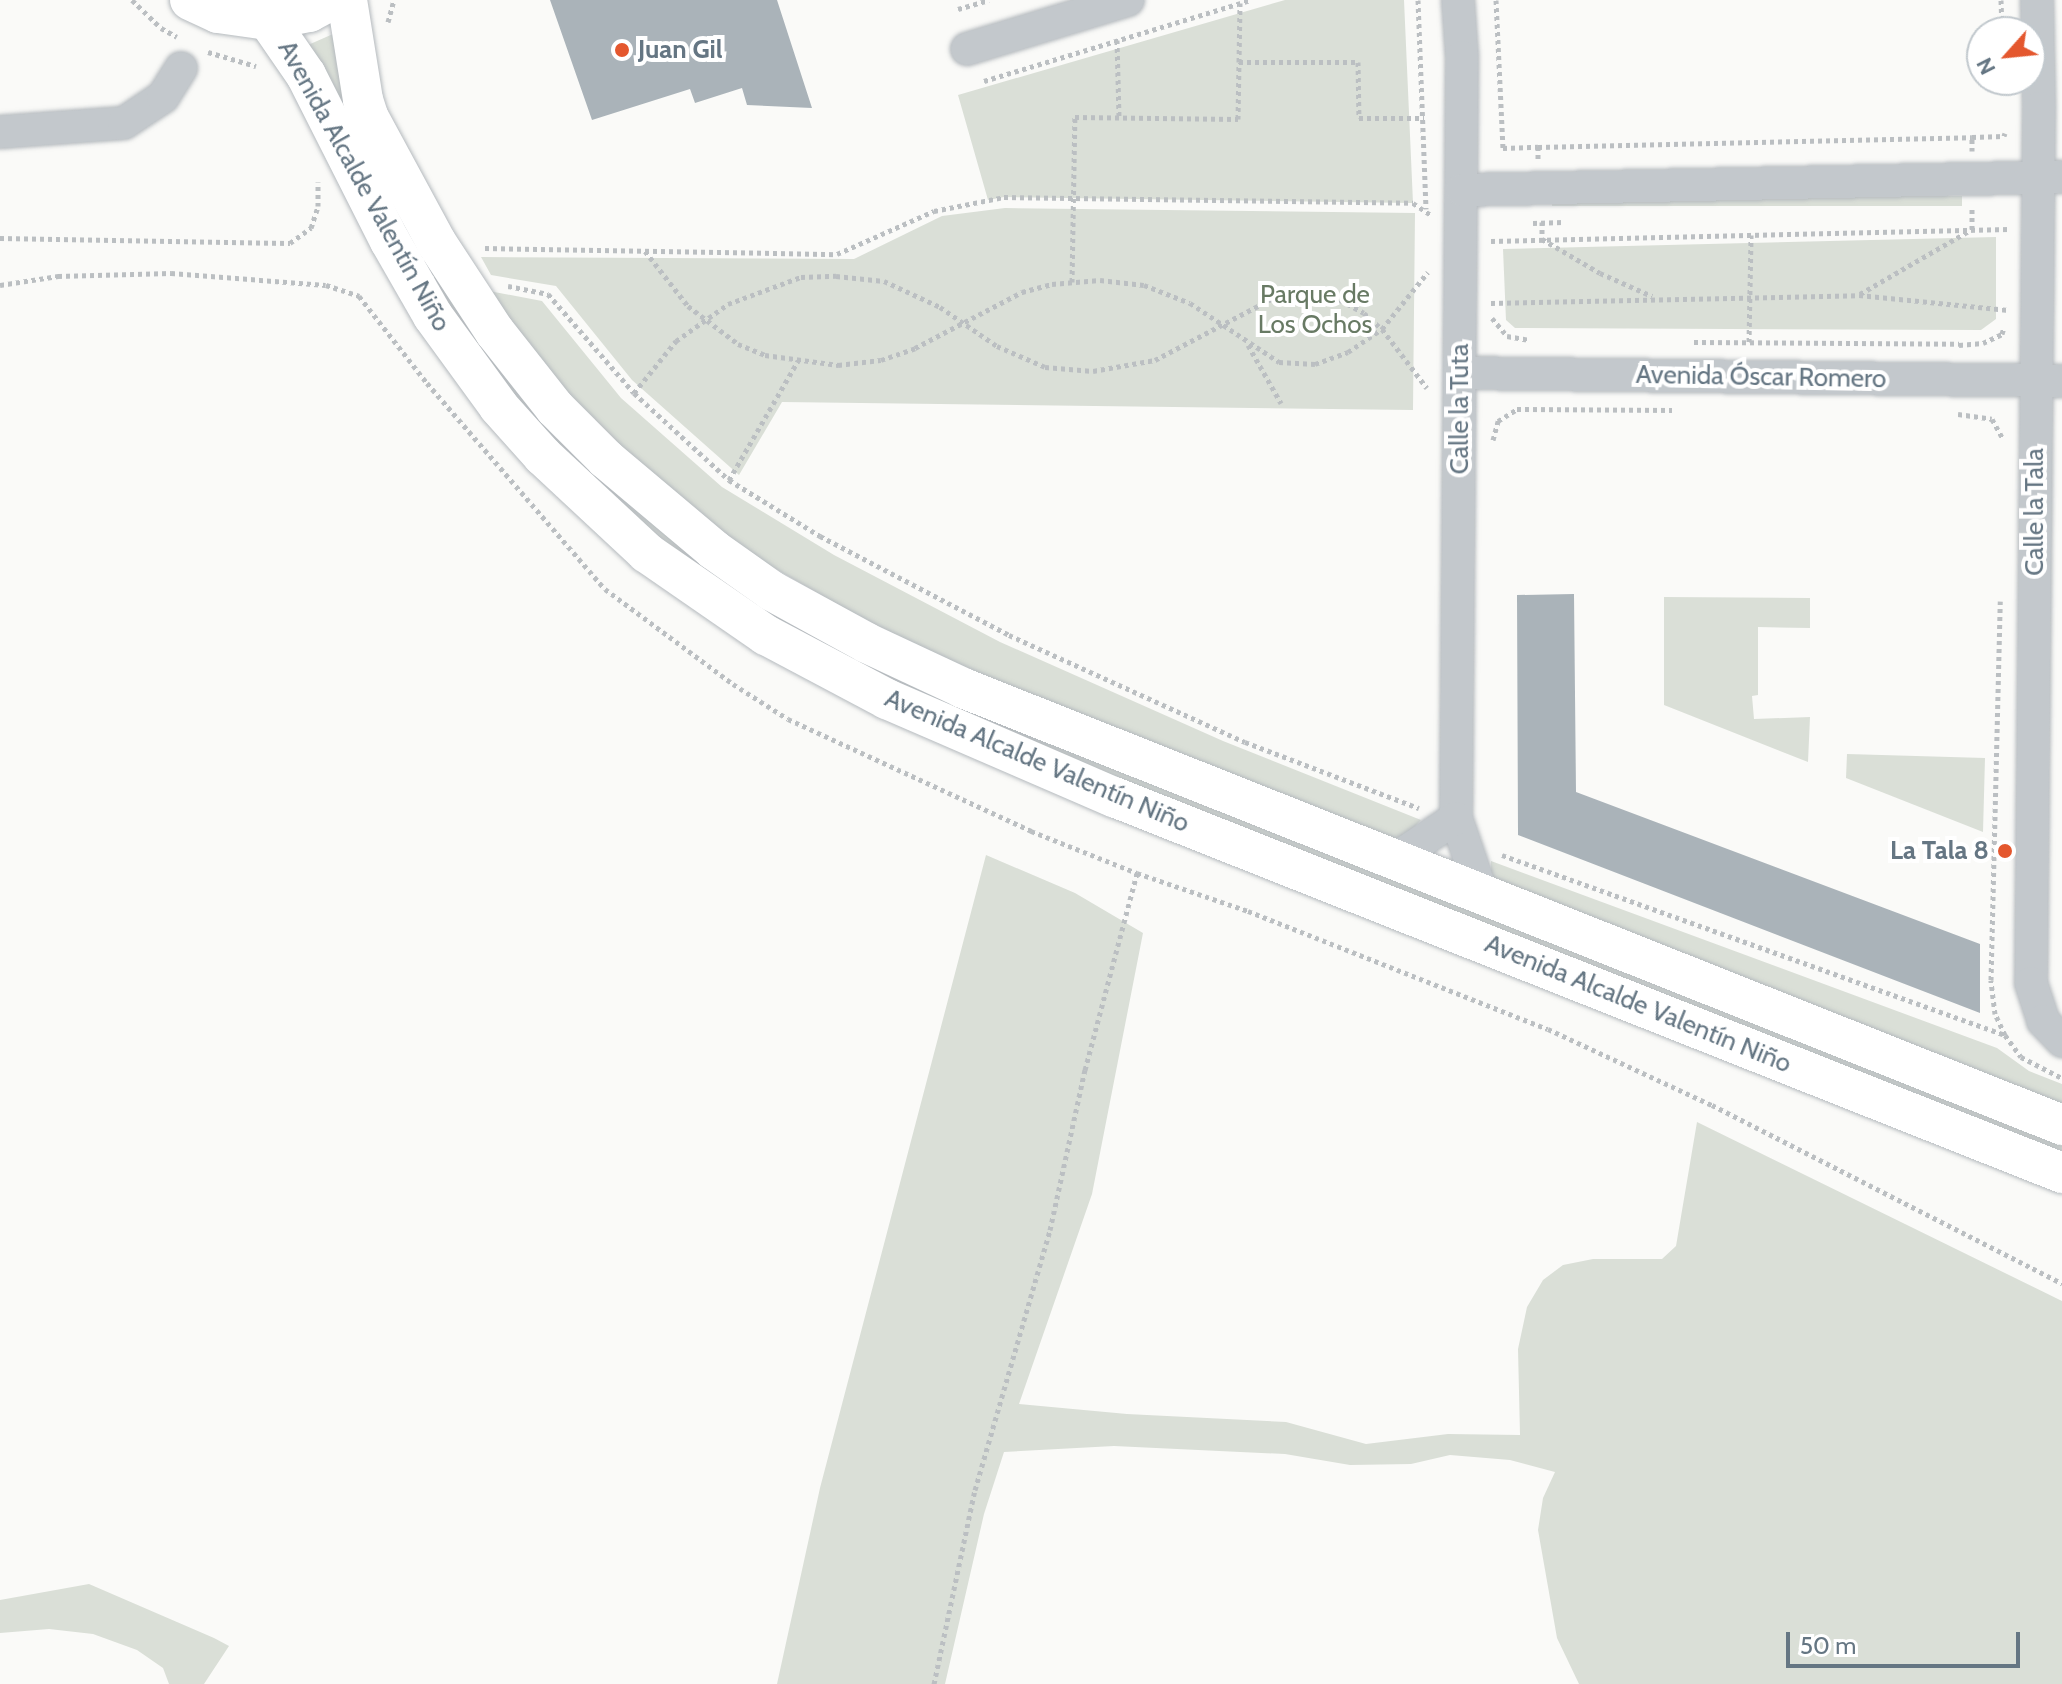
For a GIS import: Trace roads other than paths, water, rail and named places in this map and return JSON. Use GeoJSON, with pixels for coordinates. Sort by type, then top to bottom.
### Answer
{"type":"FeatureCollection","features":[{"type":"Feature","properties":{"kind":"main road"},"geometry":{"type":"LineString","coordinates":[[190,0],[218,13],[268,20],[309,12],[332,0]]}},
{"type":"Feature","properties":{"kind":"main road","name":"Avenida Alcalde Valentín Niño"},"geometry":{"type":"LineString","coordinates":[[347,0],[363,100],[369,118],[450,265],[555,408],[658,506],[772,591],[867,643],[963,688],[2062,1125]]}},
{"type":"Feature","properties":{"kind":"main road","name":"Avenida Alcalde Valentín Niño"},"geometry":{"type":"LineString","coordinates":[[268,20],[306,75],[390,241],[433,316],[499,407],[543,456],[647,553],[766,635],[887,699],[1114,797],[2062,1173]]}},
{"type":"Feature","properties":{"kind":"street"},"geometry":{"type":"LineString","coordinates":[[967,49],[1128,0]]}},
{"type":"Feature","properties":{"kind":"street","name":"Calle la Tuta"},"geometry":{"type":"LineString","coordinates":[[1458,0],[1462,57],[1462,190],[1456,818],[1483,897]]}},
{"type":"Feature","properties":{"kind":"street","name":"Calle la Tala"},"geometry":{"type":"LineString","coordinates":[[2037,0],[2050,177],[2049,380],[2031,983],[2052,1031]]}},
{"type":"Feature","properties":{"kind":"street"},"geometry":{"type":"LineString","coordinates":[[0,132],[124,123],[163,97],[188,53]]}},
{"type":"Feature","properties":{"kind":"street"},"geometry":{"type":"LineString","coordinates":[[1462,190],[2050,177]]}},
{"type":"Feature","properties":{"kind":"street","name":"Avenida Óscar Romero"},"geometry":{"type":"LineString","coordinates":[[1460,373],[2049,380]]}},
{"type":"Feature","properties":{"kind":"street"},"geometry":{"type":"LineString","coordinates":[[1392,861],[1456,818]]}},
{"type":"Feature","properties":{"kind":"place","name":"Juan Gil"},"geometry":{"type":"Point","coordinates":[622,50]}},
{"type":"Feature","properties":{"kind":"place","name":"La Tala 8"},"geometry":{"type":"Point","coordinates":[2005,851]}},
{"type":"Feature","properties":{"kind":"park label","name":"Parque de Los Ochos"},"geometry":{"type":"Point","coordinates":[1315,310]}}]}
